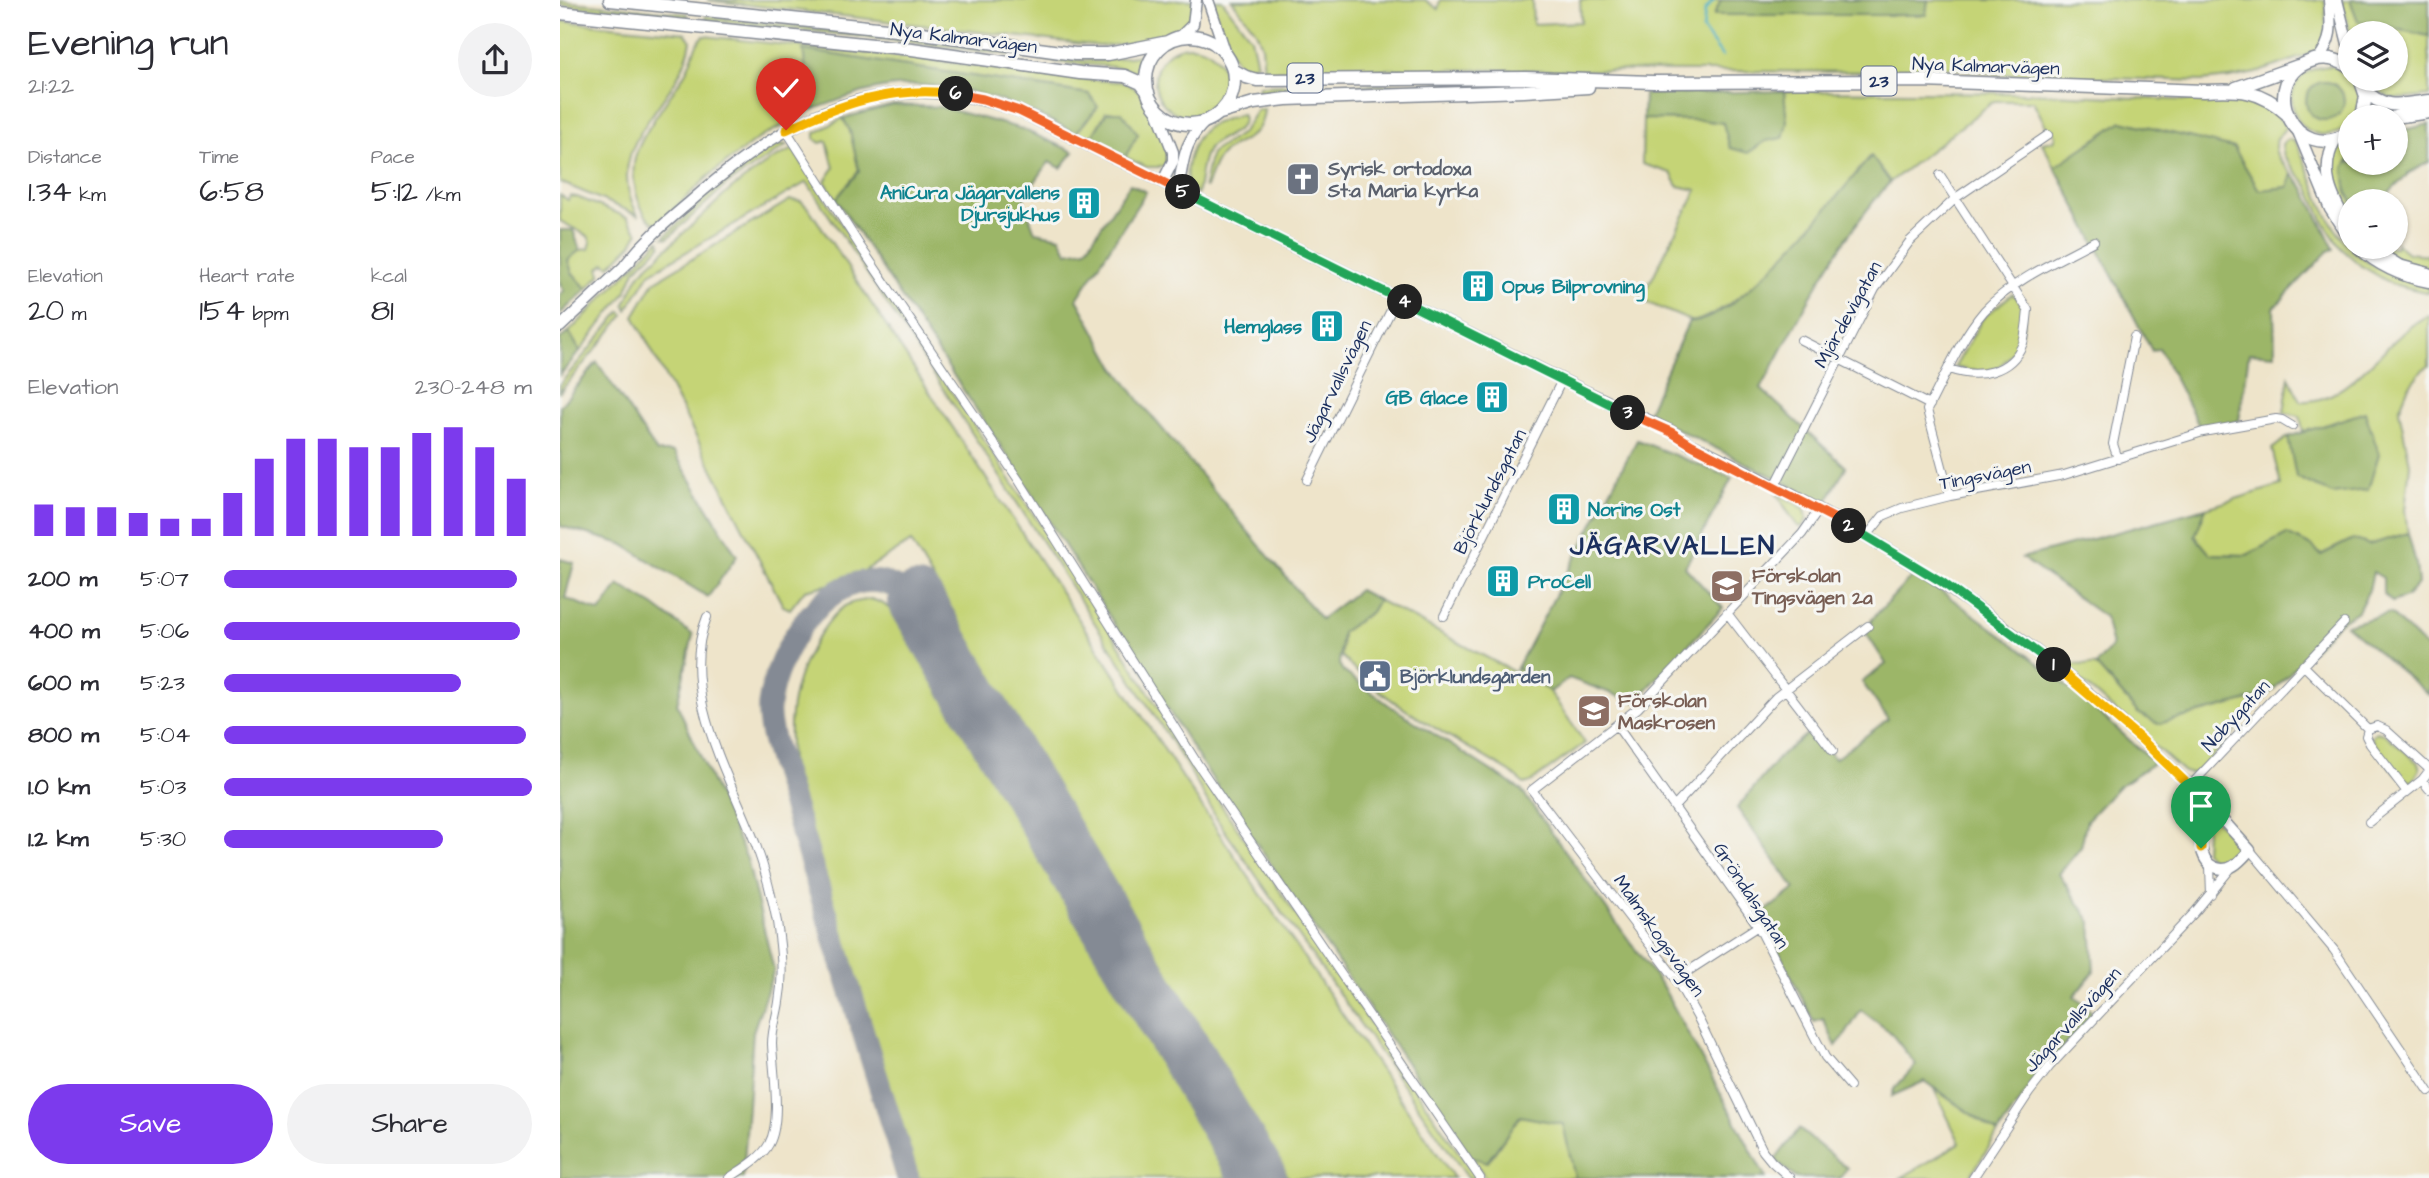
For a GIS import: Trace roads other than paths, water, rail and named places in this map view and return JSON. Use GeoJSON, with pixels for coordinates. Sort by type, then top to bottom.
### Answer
{"type":"FeatureCollection","features":[{"type":"Feature","properties":{"kind":"main road","name":"Nya Kalmarvägen"},"geometry":{"type":"LineString","coordinates":[[610,0],[915,32],[1075,54],[1108,54],[1168,42]]}},
{"type":"Feature","properties":{"kind":"main road","name":"Nya Kalmarvägen"},"geometry":{"type":"LineString","coordinates":[[560,13],[912,49],[1080,73],[1125,76],[1141,83],[1148,92]]}},
{"type":"Feature","properties":{"kind":"main road"},"geometry":{"type":"LineString","coordinates":[[1155,106],[1148,92],[1146,78],[1149,64],[1157,51],[1180,37],[1201,37],[1226,54],[1233,70],[1231,98],[1220,113]]}},
{"type":"Feature","properties":{"kind":"main road"},"geometry":{"type":"LineString","coordinates":[[2318,59],[2338,61]]}},
{"type":"Feature","properties":{"kind":"main road","name":"23"},"geometry":{"type":"LineString","coordinates":[[2303,65],[2318,59]]}},
{"type":"Feature","properties":{"kind":"main road","name":"Nya Kalmarvägen"},"geometry":{"type":"LineString","coordinates":[[2233,90],[2303,65]]}},
{"type":"Feature","properties":{"kind":"main road"},"geometry":{"type":"LineString","coordinates":[[2287,114],[2284,103],[2286,86],[2291,76],[2303,65]]}},
{"type":"Feature","properties":{"kind":"main road","name":"Nya Kalmarvägen"},"geometry":{"type":"LineString","coordinates":[[1233,70],[1246,78],[1258,80],[1526,78],[1653,82],[1923,81],[2233,90],[2262,95],[2287,114]]}},
{"type":"Feature","properties":{"kind":"main road","name":"Nya Kalmarvägen"},"geometry":{"type":"LineString","coordinates":[[1220,113],[1254,103],[1286,99],[1524,91],[1653,82]]}},
{"type":"Feature","properties":{"kind":"main road"},"geometry":{"type":"LineString","coordinates":[[2368,91],[2375,101],[2389,105],[2429,102]]}},
{"type":"Feature","properties":{"kind":"main road","name":"23"},"geometry":{"type":"LineString","coordinates":[[1155,106],[1167,117],[1182,123],[1207,120],[1220,113]]}},
{"type":"Feature","properties":{"kind":"main road"},"geometry":{"type":"LineString","coordinates":[[2408,115],[2429,112]]}},
{"type":"Feature","properties":{"kind":"main road","name":"23"},"geometry":{"type":"LineString","coordinates":[[2287,114],[2297,129]]}},
{"type":"Feature","properties":{"kind":"main road"},"geometry":{"type":"LineString","coordinates":[[2297,129],[2315,139],[2336,139]]}},
{"type":"Feature","properties":{"kind":"street"},"geometry":{"type":"LineString","coordinates":[[1180,37],[1193,24],[1196,0]]}},
{"type":"Feature","properties":{"kind":"street"},"geometry":{"type":"LineString","coordinates":[[1208,0],[1226,54]]}},
{"type":"Feature","properties":{"kind":"street"},"geometry":{"type":"LineString","coordinates":[[2318,59],[2331,36],[2329,0]]}},
{"type":"Feature","properties":{"kind":"street"},"geometry":{"type":"LineString","coordinates":[[2337,0],[2342,21]]}},
{"type":"Feature","properties":{"kind":"street"},"geometry":{"type":"LineString","coordinates":[[560,327],[659,236],[689,202],[743,157],[786,130],[831,109],[898,92],[951,93],[983,99],[1019,111],[1651,424],[1669,436],[1775,486],[1867,536],[1942,582],[2017,636],[2102,704],[2200,796],[2250,850],[2334,950],[2429,1091]]}},
{"type":"Feature","properties":{"kind":"street"},"geometry":{"type":"LineString","coordinates":[[1155,106],[1173,152],[1163,181]]}},
{"type":"Feature","properties":{"kind":"street"},"geometry":{"type":"LineString","coordinates":[[1178,189],[1188,144],[1207,120]]}},
{"type":"Feature","properties":{"kind":"street"},"geometry":{"type":"LineString","coordinates":[[2297,129],[2330,209],[2338,221]]}},
{"type":"Feature","properties":{"kind":"street"},"geometry":{"type":"LineString","coordinates":[[786,130],[860,246],[1020,482],[1198,763],[1480,1178]]}},
{"type":"Feature","properties":{"kind":"street","name":"Mjärdevigatan"},"geometry":{"type":"LineString","coordinates":[[1775,486],[1878,285],[1910,241],[1956,197],[2048,135]]}},
{"type":"Feature","properties":{"kind":"street"},"geometry":{"type":"LineString","coordinates":[[2336,139],[2326,167],[2338,205]]}},
{"type":"Feature","properties":{"kind":"street"},"geometry":{"type":"LineString","coordinates":[[1940,175],[2028,310],[2023,343],[2006,366],[1993,372],[1959,373],[1949,369]]}},
{"type":"Feature","properties":{"kind":"street"},"geometry":{"type":"LineString","coordinates":[[1950,496],[1927,410],[1949,369],[1982,314],[2014,285],[2094,241]]}},
{"type":"Feature","properties":{"kind":"street"},"geometry":{"type":"LineString","coordinates":[[2373,259],[2400,275],[2429,282]]}},
{"type":"Feature","properties":{"kind":"street"},"geometry":{"type":"LineString","coordinates":[[2389,259],[2399,265],[2429,273]]}},
{"type":"Feature","properties":{"kind":"street","name":"Jägarvallsvägen"},"geometry":{"type":"LineString","coordinates":[[1307,480],[1397,298]]}},
{"type":"Feature","properties":{"kind":"street"},"geometry":{"type":"LineString","coordinates":[[2118,460],[2113,444],[2134,337]]}},
{"type":"Feature","properties":{"kind":"street"},"geometry":{"type":"LineString","coordinates":[[1801,341],[1930,405]]}},
{"type":"Feature","properties":{"kind":"street","name":"Björklundsgatan"},"geometry":{"type":"LineString","coordinates":[[1444,616],[1562,380]]}},
{"type":"Feature","properties":{"kind":"street","name":"Tingsvägen"},"geometry":{"type":"LineString","coordinates":[[1867,536],[1878,520],[1890,513],[1950,496],[2064,475],[2203,432],[2276,419],[2292,426]]}},
{"type":"Feature","properties":{"kind":"street"},"geometry":{"type":"LineString","coordinates":[[1616,726],[1647,700],[1802,534],[1819,510]]}},
{"type":"Feature","properties":{"kind":"street"},"geometry":{"type":"LineString","coordinates":[[1727,613],[1833,751]]}},
{"type":"Feature","properties":{"kind":"street"},"geometry":{"type":"LineString","coordinates":[[707,617],[699,636],[697,650],[702,698],[719,757],[764,868],[777,922],[782,965],[781,992],[772,1041],[775,1127],[769,1146],[729,1178]]}},
{"type":"Feature","properties":{"kind":"street","name":"Nobygatan"},"geometry":{"type":"LineString","coordinates":[[2190,786],[2344,623]]}},
{"type":"Feature","properties":{"kind":"street"},"geometry":{"type":"LineString","coordinates":[[1674,807],[1785,689],[1868,626]]}},
{"type":"Feature","properties":{"kind":"street"},"geometry":{"type":"LineString","coordinates":[[2303,665],[2368,729]]}},
{"type":"Feature","properties":{"kind":"street","name":"Malmskogsvägen"},"geometry":{"type":"LineString","coordinates":[[1616,726],[1532,790],[1676,979],[1763,1151],[1790,1178]]}},
{"type":"Feature","properties":{"kind":"street","name":"Gröndalsgatan"},"geometry":{"type":"LineString","coordinates":[[1616,726],[1758,926],[1825,1057],[1850,1086]]}},
{"type":"Feature","properties":{"kind":"street"},"geometry":{"type":"LineString","coordinates":[[2368,729],[2377,726],[2386,730],[2429,770],[2422,780],[2369,822]]}},
{"type":"Feature","properties":{"kind":"street"},"geometry":{"type":"LineString","coordinates":[[2368,729],[2366,736],[2370,744],[2407,792]]}},
{"type":"Feature","properties":{"kind":"street"},"geometry":{"type":"LineString","coordinates":[[2422,780],[2429,789]]}},
{"type":"Feature","properties":{"kind":"street"},"geometry":{"type":"LineString","coordinates":[[2200,796],[2203,858],[2210,866],[2221,869],[2232,867]]}},
{"type":"Feature","properties":{"kind":"street","name":"Jägarvallsvägen"},"geometry":{"type":"LineString","coordinates":[[1973,1178],[2044,1073],[2250,850]]}},
{"type":"Feature","properties":{"kind":"street"},"geometry":{"type":"LineString","coordinates":[[2210,866],[2211,894]]}},
{"type":"Feature","properties":{"kind":"street"},"geometry":{"type":"LineString","coordinates":[[1676,979],[1758,926]]}},
{"type":"Feature","properties":{"kind":"waterway"},"geometry":{"type":"LineString","coordinates":[[1714,0],[1705,11],[1703,30],[1722,56]]}},
{"type":"Feature","properties":{"kind":"place","name":"Syrisk ortodoxa St:a Maria kyrka"},"geometry":{"type":"Point","coordinates":[1303,179]}},
{"type":"Feature","properties":{"kind":"place","name":"AniCura Jägarvallens Djursjukhus"},"geometry":{"type":"Point","coordinates":[1084,203]}},
{"type":"Feature","properties":{"kind":"place","name":"Opus Bilprovning"},"geometry":{"type":"Point","coordinates":[1478,286]}},
{"type":"Feature","properties":{"kind":"place","name":"Hemglass"},"geometry":{"type":"Point","coordinates":[1327,326]}},
{"type":"Feature","properties":{"kind":"place","name":"GB Glace"},"geometry":{"type":"Point","coordinates":[1492,397]}},
{"type":"Feature","properties":{"kind":"place","name":"Norins Ost"},"geometry":{"type":"Point","coordinates":[1564,509]}},
{"type":"Feature","properties":{"kind":"place","name":"ProCell"},"geometry":{"type":"Point","coordinates":[1503,581]}},
{"type":"Feature","properties":{"kind":"place","name":"Förskolan Tingsvägen 2a"},"geometry":{"type":"Point","coordinates":[1727,586]}},
{"type":"Feature","properties":{"kind":"place","name":"Björklundsgården"},"geometry":{"type":"Point","coordinates":[1375,676]}},
{"type":"Feature","properties":{"kind":"place","name":"Förskolan Maskrosen"},"geometry":{"type":"Point","coordinates":[1594,711]}},
{"type":"Feature","properties":{"kind":"district","name":"JÄGARVALLEN"},"geometry":{"type":"Point","coordinates":[1673,545]}}]}
